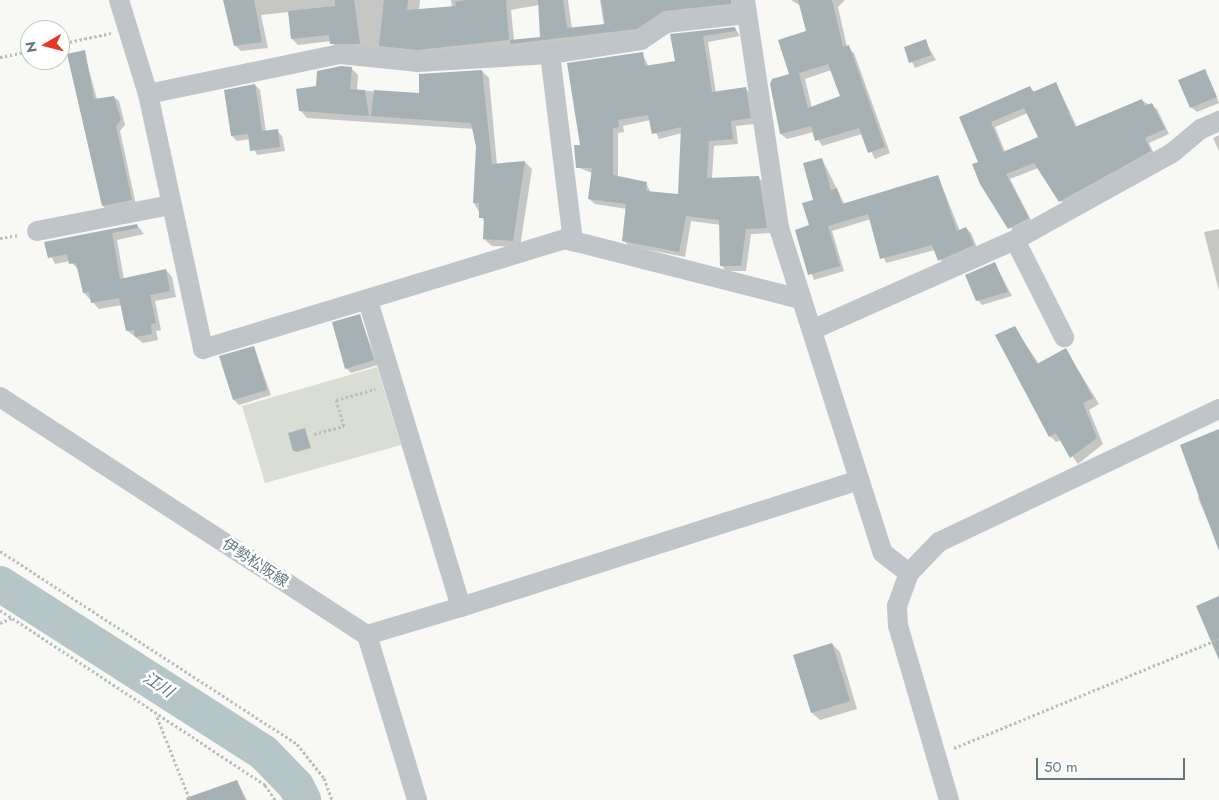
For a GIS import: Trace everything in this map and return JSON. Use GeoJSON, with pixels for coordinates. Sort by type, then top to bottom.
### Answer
{"type":"FeatureCollection","features":[{"type":"Feature","properties":{"kind":"street"},"geometry":{"type":"LineString","coordinates":[[119,0],[148,94],[203,349],[565,239],[800,299]]}},
{"type":"Feature","properties":{"kind":"street"},"geometry":{"type":"LineString","coordinates":[[148,94],[340,54],[417,62],[550,54],[641,40],[666,22],[746,7],[779,228],[800,299],[814,329],[883,553],[909,574]]}},
{"type":"Feature","properties":{"kind":"street"},"geometry":{"type":"LineString","coordinates":[[550,54],[573,242]]}},
{"type":"Feature","properties":{"kind":"street"},"geometry":{"type":"LineString","coordinates":[[814,329],[1015,240],[1172,153],[1201,129],[1219,121]]}},
{"type":"Feature","properties":{"kind":"street"},"geometry":{"type":"LineString","coordinates":[[37,231],[171,205]]}},
{"type":"Feature","properties":{"kind":"street"},"geometry":{"type":"LineString","coordinates":[[1015,240],[1064,337]]}},
{"type":"Feature","properties":{"kind":"street"},"geometry":{"type":"LineString","coordinates":[[368,300],[461,607]]}},
{"type":"Feature","properties":{"kind":"street","name":"伊勢松阪線"},"geometry":{"type":"LineString","coordinates":[[0,397],[367,635]]}},
{"type":"Feature","properties":{"kind":"street"},"geometry":{"type":"LineString","coordinates":[[949,800],[898,626],[897,606],[909,574],[939,542],[1219,409]]}},
{"type":"Feature","properties":{"kind":"street"},"geometry":{"type":"LineString","coordinates":[[417,800],[367,635],[461,607],[859,480]]}},
{"type":"Feature","properties":{"kind":"path"},"geometry":{"type":"LineString","coordinates":[[70,42],[128,29]]}},
{"type":"Feature","properties":{"kind":"path"},"geometry":{"type":"LineString","coordinates":[[0,57],[20,53]]}},
{"type":"Feature","properties":{"kind":"path"},"geometry":{"type":"LineString","coordinates":[[314,434],[344,426],[336,400],[394,384]]}},
{"type":"Feature","properties":{"kind":"path"},"geometry":{"type":"LineString","coordinates":[[0,551],[297,744],[324,778],[332,800]]}},
{"type":"Feature","properties":{"kind":"path"},"geometry":{"type":"LineString","coordinates":[[0,610],[157,717],[265,785],[275,800]]}},
{"type":"Feature","properties":{"kind":"path"},"geometry":{"type":"LineString","coordinates":[[0,623],[12,618]]}},
{"type":"Feature","properties":{"kind":"path"},"geometry":{"type":"LineString","coordinates":[[935,756],[1219,639]]}},
{"type":"Feature","properties":{"kind":"path"},"geometry":{"type":"LineString","coordinates":[[157,717],[190,800]]}},
{"type":"Feature","properties":{"kind":"shaded area"},"geometry":{"type":"Polygon","coordinates":[[[377,367],[401,445],[265,483],[242,406],[377,367]]]}},
{"type":"Feature","properties":{"kind":"building"},"geometry":{"type":"Polygon","coordinates":[[[223,0],[254,0],[262,42],[234,46],[223,0]]]}},
{"type":"Feature","properties":{"kind":"building"},"geometry":{"type":"Polygon","coordinates":[[[335,0],[354,0],[360,44],[330,44],[329,35],[291,39],[288,11],[335,6],[335,0]]]}},
{"type":"Feature","properties":{"kind":"building"},"geometry":{"type":"Polygon","coordinates":[[[384,0],[408,0],[407,10],[456,6],[455,2],[467,0],[506,0],[509,40],[417,50],[379,46],[384,0]]]}},
{"type":"Feature","properties":{"kind":"building"},"geometry":{"type":"Polygon","coordinates":[[[538,0],[563,0],[567,28],[605,24],[601,0],[731,0],[731,4],[664,11],[637,29],[510,44],[510,40],[540,37],[538,0]]]}},
{"type":"Feature","properties":{"kind":"building"},"geometry":{"type":"Polygon","coordinates":[[[798,0],[832,0],[843,47],[849,45],[885,147],[868,153],[859,128],[815,141],[811,126],[780,134],[770,84],[772,79],[789,74],[778,40],[806,31],[798,0]],[[828,64],[799,73],[808,108],[840,96],[828,64]]]}},
{"type":"Feature","properties":{"kind":"building"},"geometry":{"type":"Polygon","coordinates":[[[735,27],[736,31],[703,36],[712,92],[746,87],[751,118],[731,121],[733,139],[709,141],[707,178],[759,176],[767,228],[746,229],[741,266],[720,266],[719,220],[686,216],[679,252],[622,241],[626,204],[588,199],[592,168],[576,168],[574,145],[580,145],[567,63],[643,52],[645,66],[675,61],[670,34],[735,27]],[[648,115],[618,120],[619,127],[613,128],[613,175],[647,182],[646,191],[678,194],[681,127],[652,134],[648,115]]]}},
{"type":"Feature","properties":{"kind":"building"},"geometry":{"type":"Polygon","coordinates":[[[926,39],[931,55],[909,63],[904,47],[926,39]]]}},
{"type":"Feature","properties":{"kind":"building"},"geometry":{"type":"Polygon","coordinates":[[[85,50],[94,99],[114,96],[121,120],[116,126],[132,200],[102,206],[70,67],[70,53],[85,50]]]}},
{"type":"Feature","properties":{"kind":"building"},"geometry":{"type":"Polygon","coordinates":[[[341,66],[352,67],[350,89],[365,90],[369,116],[299,111],[296,89],[316,86],[317,71],[341,66]]]}},
{"type":"Feature","properties":{"kind":"building"},"geometry":{"type":"Polygon","coordinates":[[[1205,69],[1217,97],[1190,108],[1178,80],[1205,69]]]}},
{"type":"Feature","properties":{"kind":"building"},"geometry":{"type":"Polygon","coordinates":[[[482,70],[492,164],[525,161],[513,241],[483,239],[484,218],[479,218],[479,203],[473,203],[476,147],[471,123],[371,116],[374,90],[419,93],[419,74],[482,70]]]}},
{"type":"Feature","properties":{"kind":"building"},"geometry":{"type":"Polygon","coordinates":[[[1056,82],[1075,127],[1142,99],[1145,106],[1152,103],[1165,129],[1145,138],[1151,151],[1059,202],[1034,163],[1006,174],[1029,218],[1008,229],[980,184],[972,164],[978,162],[959,117],[1030,86],[1033,92],[1056,82]],[[1024,108],[991,122],[1003,152],[1038,137],[1024,108]]]}},
{"type":"Feature","properties":{"kind":"building"},"geometry":{"type":"Polygon","coordinates":[[[255,84],[262,131],[278,129],[280,147],[250,151],[248,134],[231,136],[224,90],[255,84]]]}},
{"type":"Feature","properties":{"kind":"building"},"geometry":{"type":"Polygon","coordinates":[[[822,158],[831,190],[837,188],[842,204],[938,175],[957,231],[966,227],[974,245],[938,261],[932,245],[880,259],[868,214],[828,226],[840,266],[808,275],[795,230],[809,225],[802,203],[813,200],[803,163],[822,158]]]}},
{"type":"Feature","properties":{"kind":"building"},"geometry":{"type":"Polygon","coordinates":[[[137,224],[138,228],[112,233],[120,279],[166,269],[170,291],[150,295],[156,323],[151,324],[152,334],[135,337],[134,330],[126,331],[119,298],[91,303],[89,292],[83,293],[76,263],[69,264],[67,254],[48,258],[44,242],[137,224]]]}},
{"type":"Feature","properties":{"kind":"building"},"geometry":{"type":"Polygon","coordinates":[[[995,262],[1008,292],[976,301],[965,275],[995,262]]]}},
{"type":"Feature","properties":{"kind":"building"},"geometry":{"type":"Polygon","coordinates":[[[360,314],[374,360],[345,369],[332,322],[360,314]]]}},
{"type":"Feature","properties":{"kind":"building"},"geometry":{"type":"Polygon","coordinates":[[[1015,326],[1037,364],[1066,348],[1093,398],[1083,403],[1097,438],[1070,458],[1056,433],[1049,437],[995,335],[1015,326]]]}},
{"type":"Feature","properties":{"kind":"building"},"geometry":{"type":"Polygon","coordinates":[[[254,346],[267,390],[233,400],[219,356],[254,346]]]}},
{"type":"Feature","properties":{"kind":"building"},"geometry":{"type":"Polygon","coordinates":[[[305,428],[310,446],[293,451],[288,433],[305,428]]]}},
{"type":"Feature","properties":{"kind":"building"},"geometry":{"type":"Polygon","coordinates":[[[1219,429],[1219,551],[1180,445],[1219,429]]]}},
{"type":"Feature","properties":{"kind":"building"},"geometry":{"type":"Polygon","coordinates":[[[1219,596],[1219,660],[1196,606],[1219,596]]]}},
{"type":"Feature","properties":{"kind":"building"},"geometry":{"type":"Polygon","coordinates":[[[832,643],[850,701],[811,713],[793,655],[832,643]]]}},
{"type":"Feature","properties":{"kind":"building"},"geometry":{"type":"Polygon","coordinates":[[[237,780],[245,800],[187,800],[186,798],[237,780]]]}},
{"type":"Feature","properties":{"kind":"waterway","name":"江川"},"geometry":{"type":"LineString","coordinates":[[0,584],[263,752],[296,786],[303,800]]}}]}
